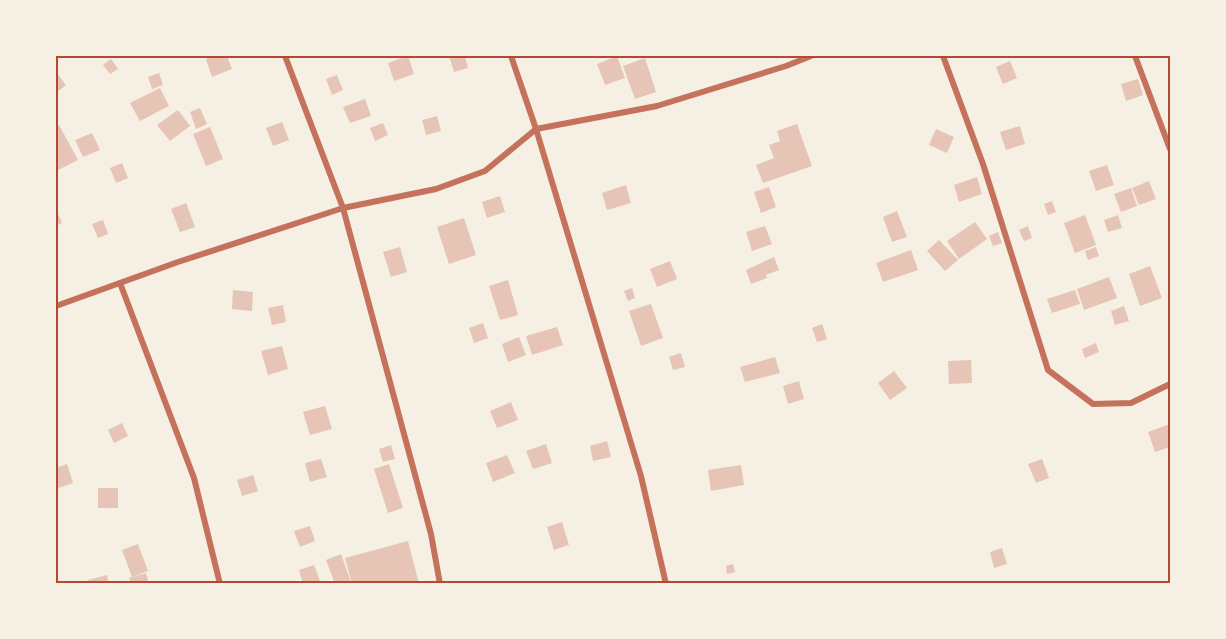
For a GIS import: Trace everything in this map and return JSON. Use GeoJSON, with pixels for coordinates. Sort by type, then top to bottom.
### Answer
{"type":"FeatureCollection","features":[{"type":"Feature","properties":{"kind":"street"},"geometry":{"type":"LineString","coordinates":[[285,56],[343,208],[431,534],[440,584]]}},
{"type":"Feature","properties":{"kind":"street"},"geometry":{"type":"LineString","coordinates":[[512,56],[640,476],[666,584]]}},
{"type":"Feature","properties":{"kind":"street"},"geometry":{"type":"LineString","coordinates":[[56,306],[343,208],[436,189],[485,171],[536,129],[657,106],[811,56]]}},
{"type":"Feature","properties":{"kind":"street"},"geometry":{"type":"LineString","coordinates":[[943,56],[982,164],[1048,370],[1093,404],[1131,402],[1170,384]]}},
{"type":"Feature","properties":{"kind":"street"},"geometry":{"type":"LineString","coordinates":[[1135,56],[1170,149]]}},
{"type":"Feature","properties":{"kind":"street"},"geometry":{"type":"LineString","coordinates":[[120,284],[194,478],[220,584]]}},
{"type":"Feature","properties":{"kind":"building"},"geometry":{"type":"Polygon","coordinates":[[[227,56],[232,69],[212,77],[206,59],[227,56]]]}},
{"type":"Feature","properties":{"kind":"building"},"geometry":{"type":"Polygon","coordinates":[[[408,56],[414,74],[394,81],[388,63],[408,56]]]}},
{"type":"Feature","properties":{"kind":"building"},"geometry":{"type":"Polygon","coordinates":[[[449,56],[465,56],[468,68],[454,72],[449,56]]]}},
{"type":"Feature","properties":{"kind":"building"},"geometry":{"type":"Polygon","coordinates":[[[617,56],[625,78],[605,85],[597,64],[617,56]]]}},
{"type":"Feature","properties":{"kind":"building"},"geometry":{"type":"Polygon","coordinates":[[[645,58],[656,92],[635,99],[623,66],[645,58]]]}},
{"type":"Feature","properties":{"kind":"building"},"geometry":{"type":"Polygon","coordinates":[[[111,59],[118,69],[110,74],[103,65],[111,59]]]}},
{"type":"Feature","properties":{"kind":"building"},"geometry":{"type":"Polygon","coordinates":[[[1010,61],[1017,78],[1003,84],[996,67],[1010,61]]]}},
{"type":"Feature","properties":{"kind":"building"},"geometry":{"type":"Polygon","coordinates":[[[56,72],[66,85],[56,93],[56,72]]]}},
{"type":"Feature","properties":{"kind":"building"},"geometry":{"type":"Polygon","coordinates":[[[159,73],[163,85],[152,89],[148,77],[159,73]]]}},
{"type":"Feature","properties":{"kind":"building"},"geometry":{"type":"Polygon","coordinates":[[[337,75],[343,90],[332,95],[326,79],[337,75]]]}},
{"type":"Feature","properties":{"kind":"building"},"geometry":{"type":"Polygon","coordinates":[[[1138,79],[1143,95],[1126,101],[1121,84],[1138,79]]]}},
{"type":"Feature","properties":{"kind":"building"},"geometry":{"type":"Polygon","coordinates":[[[160,88],[169,106],[140,121],[130,103],[160,88]]]}},
{"type":"Feature","properties":{"kind":"building"},"geometry":{"type":"Polygon","coordinates":[[[365,99],[371,116],[350,123],[343,107],[365,99]]]}},
{"type":"Feature","properties":{"kind":"building"},"geometry":{"type":"Polygon","coordinates":[[[200,108],[207,124],[196,129],[190,112],[200,108]]]}},
{"type":"Feature","properties":{"kind":"building"},"geometry":{"type":"Polygon","coordinates":[[[178,110],[190,126],[170,141],[157,125],[178,110]]]}},
{"type":"Feature","properties":{"kind":"building"},"geometry":{"type":"Polygon","coordinates":[[[437,116],[441,131],[426,135],[422,120],[437,116]]]}},
{"type":"Feature","properties":{"kind":"building"},"geometry":{"type":"Polygon","coordinates":[[[282,122],[289,140],[273,146],[266,128],[282,122]]]}},
{"type":"Feature","properties":{"kind":"building"},"geometry":{"type":"Polygon","coordinates":[[[383,123],[388,135],[375,141],[370,128],[383,123]]]}},
{"type":"Feature","properties":{"kind":"building"},"geometry":{"type":"Polygon","coordinates":[[[797,124],[812,166],[763,183],[756,165],[774,158],[769,145],[780,141],[777,131],[797,124]]]}},
{"type":"Feature","properties":{"kind":"building"},"geometry":{"type":"Polygon","coordinates":[[[59,125],[78,160],[56,171],[56,127],[59,125]]]}},
{"type":"Feature","properties":{"kind":"building"},"geometry":{"type":"Polygon","coordinates":[[[1020,126],[1025,144],[1006,150],[1000,132],[1020,126]]]}},
{"type":"Feature","properties":{"kind":"building"},"geometry":{"type":"Polygon","coordinates":[[[210,127],[223,159],[206,166],[193,134],[210,127]]]}},
{"type":"Feature","properties":{"kind":"building"},"geometry":{"type":"Polygon","coordinates":[[[936,129],[954,137],[947,153],[929,145],[936,129]]]}},
{"type":"Feature","properties":{"kind":"building"},"geometry":{"type":"Polygon","coordinates":[[[92,133],[100,150],[83,157],[75,140],[92,133]]]}},
{"type":"Feature","properties":{"kind":"building"},"geometry":{"type":"Polygon","coordinates":[[[122,163],[128,178],[116,183],[110,168],[122,163]]]}},
{"type":"Feature","properties":{"kind":"building"},"geometry":{"type":"Polygon","coordinates":[[[1107,165],[1114,185],[1096,191],[1089,171],[1107,165]]]}},
{"type":"Feature","properties":{"kind":"building"},"geometry":{"type":"Polygon","coordinates":[[[977,177],[982,194],[959,202],[954,185],[977,177]]]}},
{"type":"Feature","properties":{"kind":"building"},"geometry":{"type":"Polygon","coordinates":[[[1149,181],[1156,199],[1139,205],[1132,188],[1149,181]]]}},
{"type":"Feature","properties":{"kind":"building"},"geometry":{"type":"Polygon","coordinates":[[[626,185],[631,203],[607,210],[602,193],[626,185]]]}},
{"type":"Feature","properties":{"kind":"building"},"geometry":{"type":"Polygon","coordinates":[[[769,187],[776,207],[761,213],[754,192],[769,187]]]}},
{"type":"Feature","properties":{"kind":"building"},"geometry":{"type":"Polygon","coordinates":[[[1131,188],[1137,206],[1121,212],[1114,194],[1131,188]]]}},
{"type":"Feature","properties":{"kind":"building"},"geometry":{"type":"Polygon","coordinates":[[[500,196],[505,212],[487,218],[482,202],[500,196]]]}},
{"type":"Feature","properties":{"kind":"building"},"geometry":{"type":"Polygon","coordinates":[[[1052,201],[1056,212],[1048,215],[1044,204],[1052,201]]]}},
{"type":"Feature","properties":{"kind":"building"},"geometry":{"type":"Polygon","coordinates":[[[186,203],[195,227],[180,232],[171,209],[186,203]]]}},
{"type":"Feature","properties":{"kind":"building"},"geometry":{"type":"Polygon","coordinates":[[[56,209],[62,223],[56,226],[56,209]]]}},
{"type":"Feature","properties":{"kind":"building"},"geometry":{"type":"Polygon","coordinates":[[[897,211],[907,237],[892,242],[883,217],[897,211]]]}},
{"type":"Feature","properties":{"kind":"building"},"geometry":{"type":"Polygon","coordinates":[[[1085,215],[1096,245],[1075,253],[1064,223],[1085,215]]]}},
{"type":"Feature","properties":{"kind":"building"},"geometry":{"type":"Polygon","coordinates":[[[1118,215],[1122,228],[1108,232],[1104,220],[1118,215]]]}},
{"type":"Feature","properties":{"kind":"building"},"geometry":{"type":"Polygon","coordinates":[[[464,218],[476,255],[449,264],[437,227],[464,218]]]}},
{"type":"Feature","properties":{"kind":"building"},"geometry":{"type":"Polygon","coordinates":[[[103,220],[108,234],[98,238],[92,224],[103,220]]]}},
{"type":"Feature","properties":{"kind":"building"},"geometry":{"type":"Polygon","coordinates":[[[975,222],[987,239],[959,259],[947,241],[975,222]]]}},
{"type":"Feature","properties":{"kind":"building"},"geometry":{"type":"Polygon","coordinates":[[[765,226],[772,244],[752,251],[746,232],[765,226]]]}},
{"type":"Feature","properties":{"kind":"building"},"geometry":{"type":"Polygon","coordinates":[[[1028,226],[1032,238],[1024,241],[1019,230],[1028,226]]]}},
{"type":"Feature","properties":{"kind":"building"},"geometry":{"type":"Polygon","coordinates":[[[998,232],[1002,243],[993,246],[989,236],[998,232]]]}},
{"type":"Feature","properties":{"kind":"building"},"geometry":{"type":"Polygon","coordinates":[[[939,240],[958,260],[945,271],[927,251],[939,240]]]}},
{"type":"Feature","properties":{"kind":"building"},"geometry":{"type":"Polygon","coordinates":[[[400,247],[407,272],[391,277],[383,252],[400,247]]]}},
{"type":"Feature","properties":{"kind":"building"},"geometry":{"type":"Polygon","coordinates":[[[1096,247],[1099,256],[1088,260],[1085,251],[1096,247]]]}},
{"type":"Feature","properties":{"kind":"building"},"geometry":{"type":"Polygon","coordinates":[[[911,250],[918,270],[883,282],[876,263],[911,250]]]}},
{"type":"Feature","properties":{"kind":"building"},"geometry":{"type":"Polygon","coordinates":[[[774,257],[779,270],[751,284],[746,270],[774,257]]]}},
{"type":"Feature","properties":{"kind":"building"},"geometry":{"type":"Polygon","coordinates":[[[670,261],[677,279],[657,287],[650,269],[670,261]]]}},
{"type":"Feature","properties":{"kind":"building"},"geometry":{"type":"Polygon","coordinates":[[[1150,266],[1162,298],[1140,306],[1129,274],[1150,266]]]}},
{"type":"Feature","properties":{"kind":"building"},"geometry":{"type":"Polygon","coordinates":[[[1109,277],[1117,298],[1084,310],[1077,289],[1109,277]]]}},
{"type":"Feature","properties":{"kind":"building"},"geometry":{"type":"Polygon","coordinates":[[[508,280],[518,315],[500,320],[489,286],[508,280]]]}},
{"type":"Feature","properties":{"kind":"building"},"geometry":{"type":"Polygon","coordinates":[[[632,288],[635,298],[628,301],[624,291],[632,288]]]}},
{"type":"Feature","properties":{"kind":"building"},"geometry":{"type":"Polygon","coordinates":[[[233,290],[253,292],[252,311],[232,309],[233,290]]]}},
{"type":"Feature","properties":{"kind":"building"},"geometry":{"type":"Polygon","coordinates":[[[1075,290],[1080,304],[1052,313],[1047,299],[1075,290]]]}},
{"type":"Feature","properties":{"kind":"building"},"geometry":{"type":"Polygon","coordinates":[[[651,304],[663,338],[641,346],[629,311],[651,304]]]}},
{"type":"Feature","properties":{"kind":"building"},"geometry":{"type":"Polygon","coordinates":[[[283,305],[286,322],[272,325],[268,308],[283,305]]]}},
{"type":"Feature","properties":{"kind":"building"},"geometry":{"type":"Polygon","coordinates":[[[1124,306],[1129,321],[1115,325],[1111,311],[1124,306]]]}},
{"type":"Feature","properties":{"kind":"building"},"geometry":{"type":"Polygon","coordinates":[[[483,323],[488,338],[474,343],[469,328],[483,323]]]}},
{"type":"Feature","properties":{"kind":"building"},"geometry":{"type":"Polygon","coordinates":[[[822,324],[827,339],[817,342],[812,328],[822,324]]]}},
{"type":"Feature","properties":{"kind":"building"},"geometry":{"type":"Polygon","coordinates":[[[557,327],[563,345],[532,355],[526,336],[557,327]]]}},
{"type":"Feature","properties":{"kind":"building"},"geometry":{"type":"Polygon","coordinates":[[[519,337],[526,355],[508,362],[502,344],[519,337]]]}},
{"type":"Feature","properties":{"kind":"building"},"geometry":{"type":"Polygon","coordinates":[[[1096,343],[1099,352],[1085,358],[1082,349],[1096,343]]]}},
{"type":"Feature","properties":{"kind":"building"},"geometry":{"type":"Polygon","coordinates":[[[282,346],[288,369],[268,375],[261,351],[282,346]]]}},
{"type":"Feature","properties":{"kind":"building"},"geometry":{"type":"Polygon","coordinates":[[[681,353],[685,367],[673,370],[669,357],[681,353]]]}},
{"type":"Feature","properties":{"kind":"building"},"geometry":{"type":"Polygon","coordinates":[[[775,357],[780,373],[745,382],[740,367],[775,357]]]}},
{"type":"Feature","properties":{"kind":"building"},"geometry":{"type":"Polygon","coordinates":[[[971,360],[972,383],[949,384],[948,361],[971,360]]]}},
{"type":"Feature","properties":{"kind":"building"},"geometry":{"type":"Polygon","coordinates":[[[894,371],[907,388],[890,400],[878,383],[894,371]]]}},
{"type":"Feature","properties":{"kind":"building"},"geometry":{"type":"Polygon","coordinates":[[[799,381],[804,399],[788,404],[783,386],[799,381]]]}},
{"type":"Feature","properties":{"kind":"building"},"geometry":{"type":"Polygon","coordinates":[[[511,402],[518,420],[497,428],[490,411],[511,402]]]}},
{"type":"Feature","properties":{"kind":"building"},"geometry":{"type":"Polygon","coordinates":[[[325,406],[332,429],[310,435],[303,412],[325,406]]]}},
{"type":"Feature","properties":{"kind":"building"},"geometry":{"type":"Polygon","coordinates":[[[122,423],[128,436],[114,443],[108,430],[122,423]]]}},
{"type":"Feature","properties":{"kind":"building"},"geometry":{"type":"Polygon","coordinates":[[[1170,424],[1170,447],[1155,452],[1148,432],[1170,424]]]}},
{"type":"Feature","properties":{"kind":"building"},"geometry":{"type":"Polygon","coordinates":[[[607,441],[611,457],[593,461],[590,446],[607,441]]]}},
{"type":"Feature","properties":{"kind":"building"},"geometry":{"type":"Polygon","coordinates":[[[546,444],[552,463],[533,469],[526,451],[546,444]]]}},
{"type":"Feature","properties":{"kind":"building"},"geometry":{"type":"Polygon","coordinates":[[[391,445],[395,459],[383,462],[379,449],[391,445]]]}},
{"type":"Feature","properties":{"kind":"building"},"geometry":{"type":"Polygon","coordinates":[[[507,455],[515,473],[493,482],[486,463],[507,455]]]}},
{"type":"Feature","properties":{"kind":"building"},"geometry":{"type":"Polygon","coordinates":[[[321,459],[327,477],[310,482],[305,463],[321,459]]]}},
{"type":"Feature","properties":{"kind":"building"},"geometry":{"type":"Polygon","coordinates":[[[1042,459],[1049,478],[1036,483],[1028,464],[1042,459]]]}},
{"type":"Feature","properties":{"kind":"building"},"geometry":{"type":"Polygon","coordinates":[[[67,464],[73,483],[56,489],[56,468],[67,464]]]}},
{"type":"Feature","properties":{"kind":"building"},"geometry":{"type":"Polygon","coordinates":[[[389,464],[403,508],[388,513],[374,469],[389,464]]]}},
{"type":"Feature","properties":{"kind":"building"},"geometry":{"type":"Polygon","coordinates":[[[741,465],[744,485],[711,491],[708,470],[741,465]]]}},
{"type":"Feature","properties":{"kind":"building"},"geometry":{"type":"Polygon","coordinates":[[[253,475],[258,491],[242,496],[237,480],[253,475]]]}},
{"type":"Feature","properties":{"kind":"building"},"geometry":{"type":"Polygon","coordinates":[[[98,488],[118,488],[118,508],[98,508],[98,488]]]}},
{"type":"Feature","properties":{"kind":"building"},"geometry":{"type":"Polygon","coordinates":[[[562,522],[569,545],[554,550],[547,527],[562,522]]]}},
{"type":"Feature","properties":{"kind":"building"},"geometry":{"type":"Polygon","coordinates":[[[310,526],[315,541],[300,547],[294,531],[310,526]]]}},
{"type":"Feature","properties":{"kind":"building"},"geometry":{"type":"Polygon","coordinates":[[[408,541],[419,584],[352,584],[345,558],[408,541]]]}},
{"type":"Feature","properties":{"kind":"building"},"geometry":{"type":"Polygon","coordinates":[[[138,544],[148,571],[132,577],[122,550],[138,544]]]}},
{"type":"Feature","properties":{"kind":"building"},"geometry":{"type":"Polygon","coordinates":[[[1002,548],[1007,564],[994,568],[990,552],[1002,548]]]}},
{"type":"Feature","properties":{"kind":"building"},"geometry":{"type":"Polygon","coordinates":[[[341,554],[351,582],[335,584],[326,560],[341,554]]]}},
{"type":"Feature","properties":{"kind":"building"},"geometry":{"type":"Polygon","coordinates":[[[733,564],[735,572],[727,574],[726,566],[733,564]]]}},
{"type":"Feature","properties":{"kind":"building"},"geometry":{"type":"Polygon","coordinates":[[[314,565],[320,581],[303,584],[299,570],[314,565]]]}},
{"type":"Feature","properties":{"kind":"building"},"geometry":{"type":"Polygon","coordinates":[[[146,573],[149,584],[131,584],[129,578],[146,573]]]}},
{"type":"Feature","properties":{"kind":"building"},"geometry":{"type":"Polygon","coordinates":[[[107,575],[109,584],[89,584],[88,580],[107,575]]]}}]}
